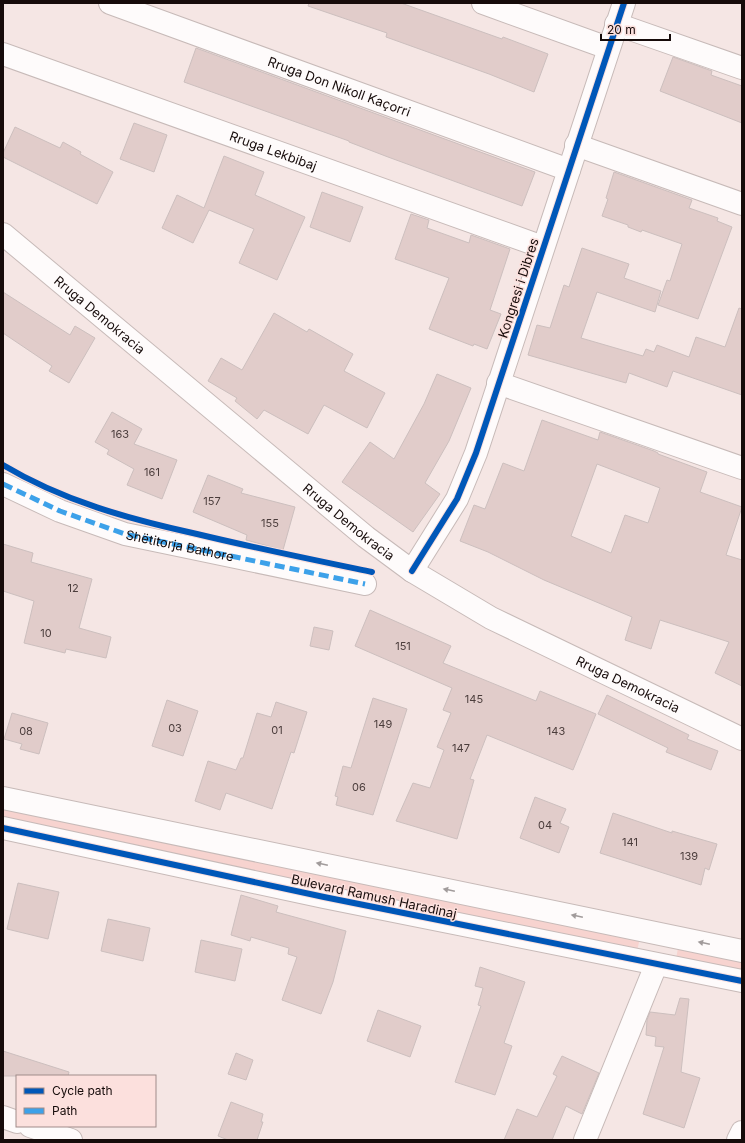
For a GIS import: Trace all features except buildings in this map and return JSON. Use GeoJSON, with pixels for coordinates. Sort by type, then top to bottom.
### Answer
{"type":"FeatureCollection","features":[{"type":"Feature","properties":{"kind":"street","name":"Rruga Don Nikoll Kaçorri"},"geometry":{"type":"LineString","coordinates":[[110,3],[568,170]]}},
{"type":"Feature","properties":{"kind":"street"},"geometry":{"type":"LineString","coordinates":[[483,3],[608,48]]}},
{"type":"Feature","properties":{"kind":"street","name":"Kongresi i Dibres"},"geometry":{"type":"LineString","coordinates":[[412,571],[457,499],[476,453],[576,145],[624,3]]}},
{"type":"Feature","properties":{"kind":"street"},"geometry":{"type":"LineString","coordinates":[[616,24],[742,68]]}},
{"type":"Feature","properties":{"kind":"street","name":"Rruga Lekbibaj"},"geometry":{"type":"LineString","coordinates":[[3,54],[543,247]]}},
{"type":"Feature","properties":{"kind":"street"},"geometry":{"type":"LineString","coordinates":[[576,145],[742,204]]}},
{"type":"Feature","properties":{"kind":"street","name":"Rruga Demokracia"},"geometry":{"type":"LineString","coordinates":[[3,234],[366,537],[412,571],[491,618],[742,739]]}},
{"type":"Feature","properties":{"kind":"street"},"geometry":{"type":"LineString","coordinates":[[498,383],[742,468]]}},
{"type":"Feature","properties":{"kind":"street","name":"Shëtitorja Bathore"},"geometry":{"type":"LineString","coordinates":[[3,484],[60,511],[125,534],[365,584]]}},
{"type":"Feature","properties":{"kind":"street","name":"Bulevard Ramush Haradinaj"},"geometry":{"type":"LineString","coordinates":[[3,798],[742,951]]}},
{"type":"Feature","properties":{"kind":"street","name":"Bulevard Ramush Haradinaj"},"geometry":{"type":"LineString","coordinates":[[3,828],[742,982]]}},
{"type":"Feature","properties":{"kind":"street"},"geometry":{"type":"LineString","coordinates":[[585,1140],[669,935]]}},
{"type":"Feature","properties":{"kind":"street"},"geometry":{"type":"LineString","coordinates":[[3,1117],[16,1122]]}},
{"type":"Feature","properties":{"kind":"street"},"geometry":{"type":"LineString","coordinates":[[33,1127],[71,1140]]}},
{"type":"Feature","properties":{"kind":"street"},"geometry":{"type":"LineString","coordinates":[[738,1140],[742,1132]]}},
{"type":"Feature","properties":{"kind":"shaded area"},"geometry":{"type":"Polygon","coordinates":[[[3,808],[640,938],[637,951],[3,820],[3,808]]]}},
{"type":"Feature","properties":{"kind":"shaded area"},"geometry":{"type":"Polygon","coordinates":[[[678,948],[742,961],[742,972],[676,959],[678,948]]]}},
{"type":"Feature","properties":{"kind":"marked path"},"geometry":{"type":"LineString","coordinates":[[3,484],[60,511],[125,534],[365,584]]}},
{"type":"Feature","properties":{"kind":"cycle path"},"geometry":{"type":"LineString","coordinates":[[412,571],[457,499],[476,453],[624,3]]}},
{"type":"Feature","properties":{"kind":"cycle path"},"geometry":{"type":"LineString","coordinates":[[3,465],[26,478],[73,499],[146,522],[372,572]]}},
{"type":"Feature","properties":{"kind":"cycle path"},"geometry":{"type":"LineString","coordinates":[[3,828],[324,897],[742,981]]}}]}
